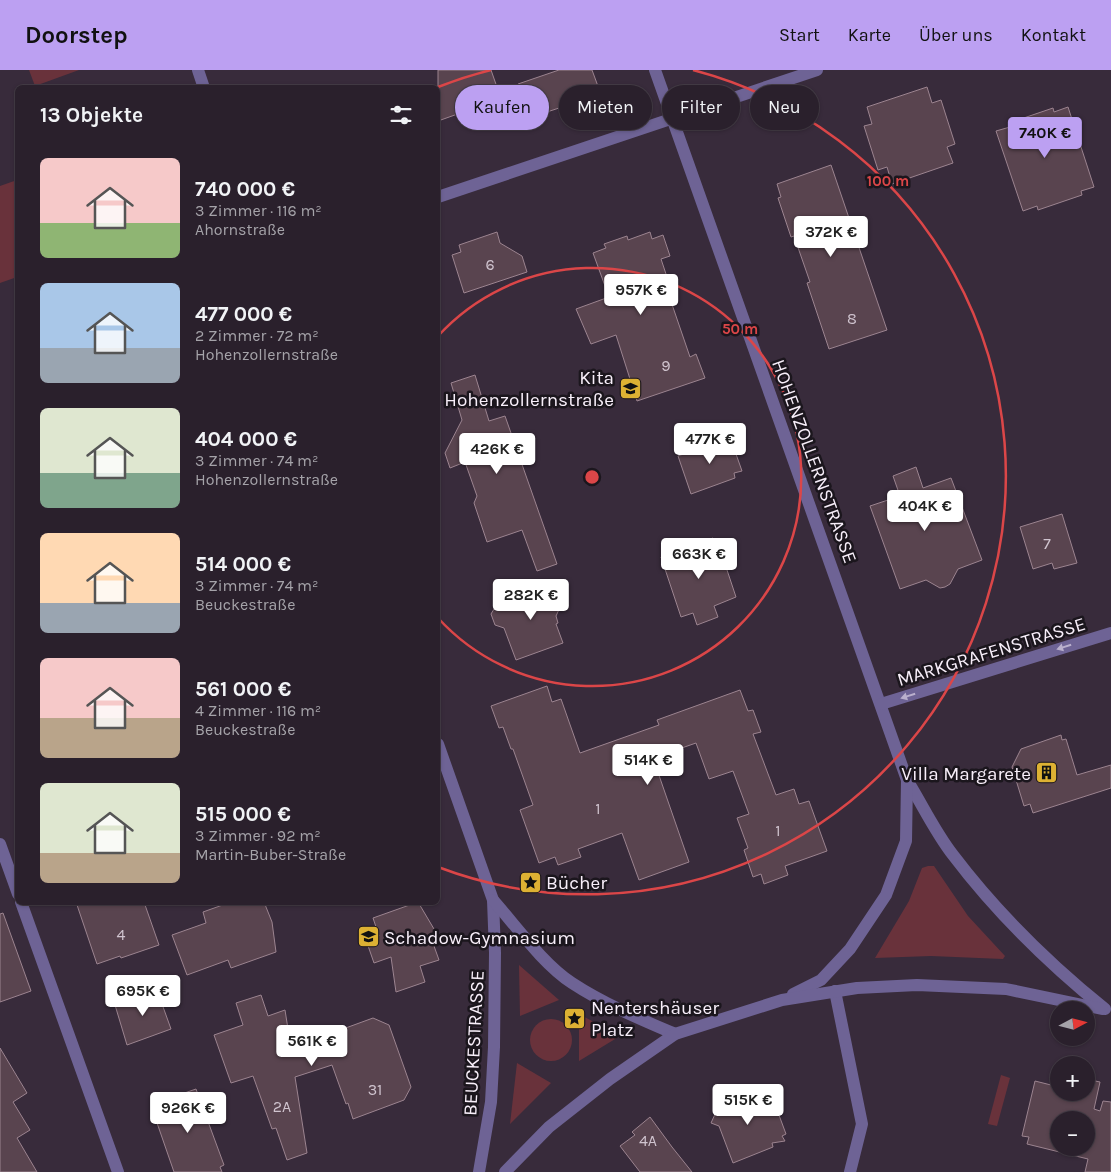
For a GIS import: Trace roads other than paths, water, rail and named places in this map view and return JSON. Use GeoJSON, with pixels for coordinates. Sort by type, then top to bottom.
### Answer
{"type":"FeatureCollection","features":[{"type":"Feature","properties":{"kind":"street"},"geometry":{"type":"LineString","coordinates":[[198,70],[203,85]]}},
{"type":"Feature","properties":{"kind":"street","name":"HOHENZOLLERNSTRASSE"},"geometry":{"type":"LineString","coordinates":[[655,70],[662,90]]}},
{"type":"Feature","properties":{"kind":"street"},"geometry":{"type":"LineString","coordinates":[[740,96],[817,70]]}},
{"type":"Feature","properties":{"kind":"street"},"geometry":{"type":"LineString","coordinates":[[440,196],[662,122]]}},
{"type":"Feature","properties":{"kind":"street","name":"HOHENZOLLERNSTRASSE"},"geometry":{"type":"LineString","coordinates":[[676,130],[882,704],[907,780],[952,854],[1012,926],[1065,976],[1108,1011]]}},
{"type":"Feature","properties":{"kind":"street","name":"MARKGRAFENSTRASSE"},"geometry":{"type":"LineString","coordinates":[[882,704],[1111,633]]}},
{"type":"Feature","properties":{"kind":"street","name":"BEUCKESTRASSE"},"geometry":{"type":"LineString","coordinates":[[440,750],[493,900],[495,953],[494,1047],[491,1102],[479,1172]]}},
{"type":"Feature","properties":{"kind":"street","name":"HOHENZOLLERNSTRASSE"},"geometry":{"type":"LineString","coordinates":[[782,1000],[821,980],[850,950],[886,894],[906,841],[907,780]]}},
{"type":"Feature","properties":{"kind":"street"},"geometry":{"type":"LineString","coordinates":[[0,844],[15,886]]}},
{"type":"Feature","properties":{"kind":"street"},"geometry":{"type":"LineString","coordinates":[[493,900],[542,955],[571,983],[613,1006],[675,1034]]}},
{"type":"Feature","properties":{"kind":"street"},"geometry":{"type":"LineString","coordinates":[[21,905],[118,1172]]}},
{"type":"Feature","properties":{"kind":"street"},"geometry":{"type":"LineString","coordinates":[[505,1172],[556,1122],[610,1079],[675,1034],[782,1000],[835,992],[917,985],[1006,989],[1108,1011]]}},
{"type":"Feature","properties":{"kind":"street"},"geometry":{"type":"LineString","coordinates":[[835,992],[862,1124],[850,1172]]}},
{"type":"Feature","properties":{"kind":"place","name":"Kita Hohenzollernstraße"},"geometry":{"type":"Point","coordinates":[630,388]}},
{"type":"Feature","properties":{"kind":"place","name":"Villa Margarete"},"geometry":{"type":"Point","coordinates":[1047,773]}},
{"type":"Feature","properties":{"kind":"place","name":"Bücher"},"geometry":{"type":"Point","coordinates":[530,882]}},
{"type":"Feature","properties":{"kind":"place","name":"Schadow-Gymnasium"},"geometry":{"type":"Point","coordinates":[368,937]}},
{"type":"Feature","properties":{"kind":"place","name":"Nentershäuser Platz"},"geometry":{"type":"Point","coordinates":[575,1018]}}]}
